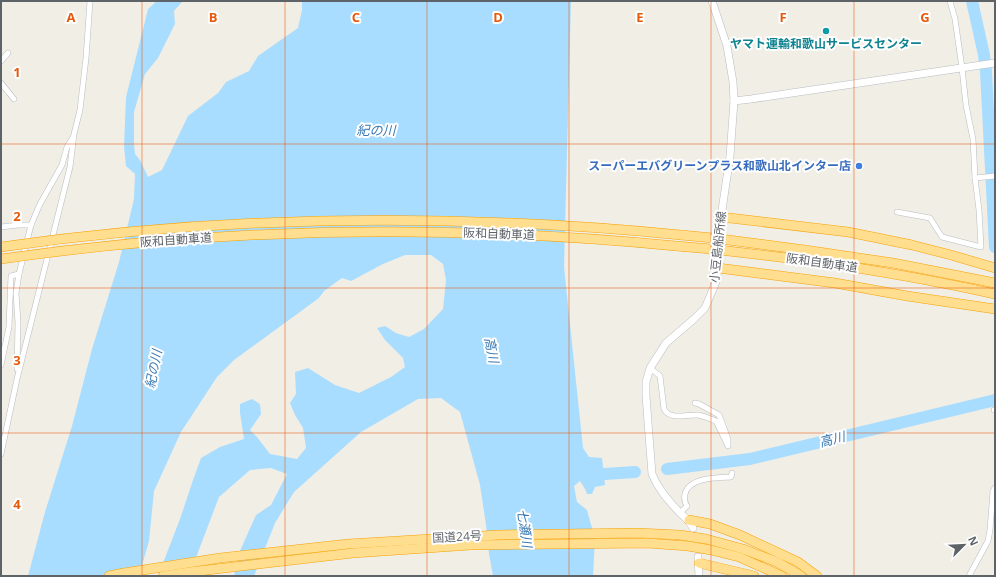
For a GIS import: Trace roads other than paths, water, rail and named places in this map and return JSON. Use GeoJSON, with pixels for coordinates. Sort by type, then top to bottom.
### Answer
{"type":"FeatureCollection","features":[{"type":"Feature","properties":{"kind":"highway"},"geometry":{"type":"LineString","coordinates":[[721,217],[848,232],[912,245],[993,267]]}},
{"type":"Feature","properties":{"kind":"highway","name":"阪和自動車道"},"geometry":{"type":"LineString","coordinates":[[1,247],[129,232],[215,226],[380,221],[550,225],[713,238],[893,263],[995,283]]}},
{"type":"Feature","properties":{"kind":"highway","name":"阪和自動車道"},"geometry":{"type":"LineString","coordinates":[[1,259],[129,244],[213,237],[302,233],[474,233],[640,242],[711,249],[804,260],[896,274],[995,294]]}},
{"type":"Feature","properties":{"kind":"highway"},"geometry":{"type":"LineString","coordinates":[[718,268],[835,283],[907,296],[995,309]]}},
{"type":"Feature","properties":{"kind":"highway"},"geometry":{"type":"LineString","coordinates":[[691,524],[710,524],[740,535],[798,562],[817,576]]}},
{"type":"Feature","properties":{"kind":"highway","name":"国道24号"},"geometry":{"type":"LineString","coordinates":[[109,576],[220,558],[348,544],[498,535],[638,533],[647,538],[739,557],[782,576]]}},
{"type":"Feature","properties":{"kind":"highway","name":"国道24号"},"geometry":{"type":"LineString","coordinates":[[163,576],[353,553],[471,545],[647,538],[680,535],[706,539],[743,549],[777,562],[801,576]]}},
{"type":"Feature","properties":{"kind":"highway"},"geometry":{"type":"LineString","coordinates":[[698,560],[754,576]]}},
{"type":"Feature","properties":{"kind":"main road","name":"小豆島船所線"},"geometry":{"type":"LineString","coordinates":[[691,524],[656,484],[652,474],[646,382],[650,368],[666,343],[705,308],[716,282],[721,217],[730,156],[734,101],[733,82],[727,46],[712,1]]}},
{"type":"Feature","properties":{"kind":"main road"},"geometry":{"type":"LineString","coordinates":[[734,101],[993,63]]}},
{"type":"Feature","properties":{"kind":"main road"},"geometry":{"type":"LineString","coordinates":[[698,560],[699,576]]}},
{"type":"Feature","properties":{"kind":"street"},"geometry":{"type":"LineString","coordinates":[[1,454],[17,379],[70,167],[74,134],[80,110],[86,58],[90,1]]}},
{"type":"Feature","properties":{"kind":"street"},"geometry":{"type":"LineString","coordinates":[[897,212],[930,218],[942,237],[981,246],[973,139],[966,105],[955,19],[950,1]]}},
{"type":"Feature","properties":{"kind":"street"},"geometry":{"type":"LineString","coordinates":[[1,61],[8,53]]}},
{"type":"Feature","properties":{"kind":"street"},"geometry":{"type":"LineString","coordinates":[[1,83],[14,100]]}},
{"type":"Feature","properties":{"kind":"street"},"geometry":{"type":"LineString","coordinates":[[17,379],[18,323],[16,292],[19,274],[31,225],[40,204],[62,165],[67,147],[74,134]]}},
{"type":"Feature","properties":{"kind":"street"},"geometry":{"type":"LineString","coordinates":[[975,178],[995,176]]}},
{"type":"Feature","properties":{"kind":"street"},"geometry":{"type":"LineString","coordinates":[[1,227],[31,225]]}},
{"type":"Feature","properties":{"kind":"street"},"geometry":{"type":"LineString","coordinates":[[1,365],[9,327],[11,276],[19,274]]}},
{"type":"Feature","properties":{"kind":"street"},"geometry":{"type":"LineString","coordinates":[[650,368],[660,376],[664,409],[666,413],[670,416],[698,415],[716,421],[728,446],[728,439],[719,416],[695,403]]}},
{"type":"Feature","properties":{"kind":"street"},"geometry":{"type":"LineString","coordinates":[[680,513],[687,506],[684,501],[685,492],[690,485],[704,479],[731,477],[732,473]]}},
{"type":"Feature","properties":{"kind":"street"},"geometry":{"type":"LineString","coordinates":[[969,576],[988,541],[993,492],[995,488]]}},
{"type":"Feature","properties":{"kind":"water","name":"紀の川"},"geometry":{"type":"Polygon","coordinates":[[[157,1],[183,1],[174,11],[175,24],[158,58],[145,74],[134,112],[135,154],[140,160],[148,177],[162,170],[188,116],[218,93],[226,82],[249,71],[258,56],[298,28],[302,10],[302,1],[571,1],[564,267],[583,448],[589,457],[602,458],[605,485],[595,487],[592,494],[587,494],[580,481],[574,486],[577,502],[587,510],[595,539],[593,576],[493,576],[480,485],[460,412],[441,398],[418,399],[361,432],[294,492],[275,523],[254,576],[234,576],[239,553],[256,515],[271,505],[287,474],[271,468],[250,470],[219,497],[189,576],[158,576],[201,458],[220,447],[244,439],[240,404],[252,399],[260,404],[261,414],[250,430],[270,454],[297,459],[306,448],[303,428],[290,403],[296,394],[295,372],[308,368],[335,385],[359,393],[391,377],[405,367],[403,358],[385,340],[377,328],[385,326],[396,333],[409,337],[424,329],[443,309],[446,280],[443,264],[431,255],[405,255],[383,264],[351,281],[342,278],[324,291],[319,298],[234,360],[217,377],[181,432],[154,491],[149,541],[139,576],[28,576],[45,512],[72,426],[92,349],[119,262],[134,199],[135,174],[126,166],[124,147],[126,97],[148,9],[157,1]]]}},
{"type":"Feature","properties":{"kind":"waterway"},"geometry":{"type":"LineString","coordinates":[[972,1],[984,55],[986,72],[995,247]]}},
{"type":"Feature","properties":{"kind":"waterway","name":"高川"},"geometry":{"type":"LineString","coordinates":[[667,469],[750,459],[995,400]]}},
{"type":"Feature","properties":{"kind":"waterway","name":"高川"},"geometry":{"type":"LineString","coordinates":[[589,475],[635,472]]}},
{"type":"Feature","properties":{"kind":"place","name":"ヤマト運輸和歌山サービスセンター"},"geometry":{"type":"Point","coordinates":[826,31]}},
{"type":"Feature","properties":{"kind":"place","name":"スーパーエバグリーンプラス和歌山北インター店"},"geometry":{"type":"Point","coordinates":[859,166]}},
{"type":"Feature","properties":{"kind":"water label","name":"七瀬川"},"geometry":{"type":"Point","coordinates":[525,528]}}]}
